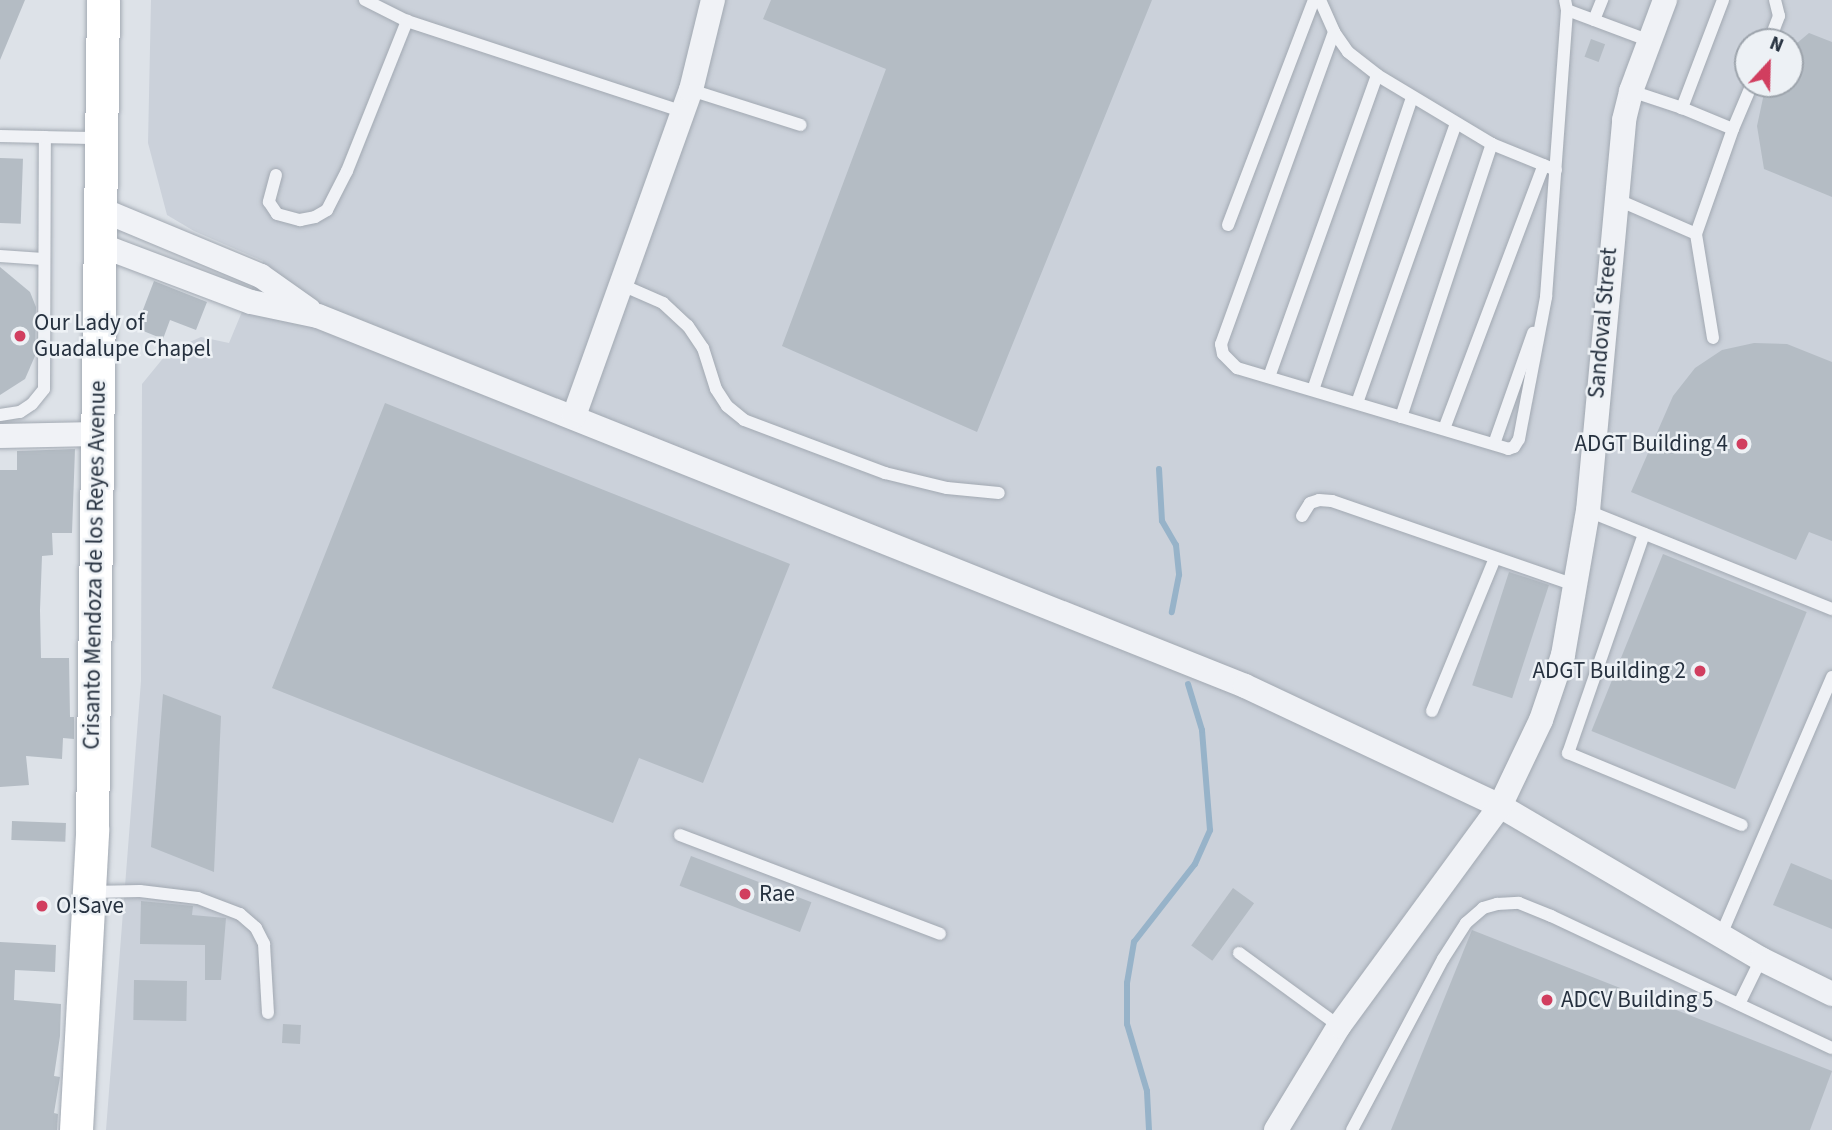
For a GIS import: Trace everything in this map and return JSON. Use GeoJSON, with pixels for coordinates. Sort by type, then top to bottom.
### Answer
{"type":"FeatureCollection","features":[{"type":"Feature","properties":{"kind":"main road","name":"Crisanto Mendoza de los Reyes Avenue"},"geometry":{"type":"LineString","coordinates":[[76,1130],[92,830],[103,0]]}},
{"type":"Feature","properties":{"kind":"street"},"geometry":{"type":"LineString","coordinates":[[574,416],[687,101],[713,0]]}},
{"type":"Feature","properties":{"kind":"street","name":"Sandoval Street"},"geometry":{"type":"LineString","coordinates":[[1276,1130],[1339,1026],[1500,806],[1525,758],[1563,655],[1588,511],[1614,198],[1624,120],[1631,91],[1665,0]]}},
{"type":"Feature","properties":{"kind":"street"},"geometry":{"type":"LineString","coordinates":[[100,209],[261,276],[318,316]]}},
{"type":"Feature","properties":{"kind":"street"},"geometry":{"type":"LineString","coordinates":[[100,245],[251,302],[318,316],[1245,686],[1500,806],[1761,959],[1832,994]]}},
{"type":"Feature","properties":{"kind":"street"},"geometry":{"type":"LineString","coordinates":[[0,436],[96,433]]}},
{"type":"Feature","properties":{"kind":"lane"},"geometry":{"type":"LineString","coordinates":[[365,0],[407,21],[687,101],[801,125]]}},
{"type":"Feature","properties":{"kind":"lane"},"geometry":{"type":"LineString","coordinates":[[1228,225],[1314,0]]}},
{"type":"Feature","properties":{"kind":"lane"},"geometry":{"type":"LineString","coordinates":[[1320,0],[1334,32],[1348,52],[1377,75],[1492,144],[1550,168]]}},
{"type":"Feature","properties":{"kind":"lane"},"geometry":{"type":"LineString","coordinates":[[1594,20],[1602,0]]}},
{"type":"Feature","properties":{"kind":"lane"},"geometry":{"type":"LineString","coordinates":[[1682,108],[1723,0]]}},
{"type":"Feature","properties":{"kind":"lane"},"geometry":{"type":"LineString","coordinates":[[1774,28],[1779,16],[1775,0]]}},
{"type":"Feature","properties":{"kind":"lane"},"geometry":{"type":"LineString","coordinates":[[1334,32],[1221,344],[1229,363],[1401,417],[1494,444],[1514,447],[1520,439],[1546,297],[1550,168],[1566,5],[1594,20],[1650,41]]}},
{"type":"Feature","properties":{"kind":"lane"},"geometry":{"type":"LineString","coordinates":[[276,175],[269,202],[277,214],[300,220],[327,210],[347,171],[407,21]]}},
{"type":"Feature","properties":{"kind":"lane"},"geometry":{"type":"LineString","coordinates":[[1269,377],[1377,75]]}},
{"type":"Feature","properties":{"kind":"lane"},"geometry":{"type":"LineString","coordinates":[[1631,91],[1733,129]]}},
{"type":"Feature","properties":{"kind":"lane"},"geometry":{"type":"LineString","coordinates":[[1313,390],[1412,97]]}},
{"type":"Feature","properties":{"kind":"lane"},"geometry":{"type":"LineString","coordinates":[[1713,338],[1696,233],[1746,98]]}},
{"type":"Feature","properties":{"kind":"lane"},"geometry":{"type":"LineString","coordinates":[[1357,403],[1456,123]]}},
{"type":"Feature","properties":{"kind":"lane"},"geometry":{"type":"LineString","coordinates":[[0,136],[101,138]]}},
{"type":"Feature","properties":{"kind":"lane"},"geometry":{"type":"LineString","coordinates":[[0,415],[20,412],[32,404],[44,389],[45,137]]}},
{"type":"Feature","properties":{"kind":"lane"},"geometry":{"type":"LineString","coordinates":[[1401,417],[1492,144]]}},
{"type":"Feature","properties":{"kind":"lane"},"geometry":{"type":"LineString","coordinates":[[1444,429],[1550,168]]}},
{"type":"Feature","properties":{"kind":"lane"},"geometry":{"type":"LineString","coordinates":[[1614,198],[1696,233]]}},
{"type":"Feature","properties":{"kind":"lane"},"geometry":{"type":"LineString","coordinates":[[0,256],[43,259]]}},
{"type":"Feature","properties":{"kind":"lane"},"geometry":{"type":"LineString","coordinates":[[622,285],[663,303],[688,326],[703,348],[716,389],[727,406],[744,420],[885,473],[947,488],[999,493]]}},
{"type":"Feature","properties":{"kind":"lane"},"geometry":{"type":"LineString","coordinates":[[1494,444],[1546,297]]}},
{"type":"Feature","properties":{"kind":"lane"},"geometry":{"type":"LineString","coordinates":[[1302,516],[1310,503],[1332,501],[1574,584]]}},
{"type":"Feature","properties":{"kind":"lane"},"geometry":{"type":"LineString","coordinates":[[1588,511],[1832,609]]}},
{"type":"Feature","properties":{"kind":"lane"},"geometry":{"type":"LineString","coordinates":[[1644,534],[1567,753],[1742,825]]}},
{"type":"Feature","properties":{"kind":"lane"},"geometry":{"type":"LineString","coordinates":[[1432,711],[1495,558]]}},
{"type":"Feature","properties":{"kind":"lane"},"geometry":{"type":"LineString","coordinates":[[1721,935],[1832,677]]}},
{"type":"Feature","properties":{"kind":"lane"},"geometry":{"type":"LineString","coordinates":[[680,835],[940,934]]}},
{"type":"Feature","properties":{"kind":"lane"},"geometry":{"type":"LineString","coordinates":[[89,892],[140,891],[198,898],[240,914],[256,928],[264,944],[268,1013]]}},
{"type":"Feature","properties":{"kind":"lane"},"geometry":{"type":"LineString","coordinates":[[1352,1130],[1443,959],[1466,923],[1483,908],[1519,903],[1832,1048]]}},
{"type":"Feature","properties":{"kind":"lane"},"geometry":{"type":"LineString","coordinates":[[1240,953],[1339,1026]]}},
{"type":"Feature","properties":{"kind":"lane"},"geometry":{"type":"LineString","coordinates":[[1739,1004],[1761,959]]}},
{"type":"Feature","properties":{"kind":"shaded area"},"geometry":{"type":"Polygon","coordinates":[[[151,0],[1832,0],[1832,1130],[106,1130],[141,681],[142,384],[169,351],[201,337],[229,343],[263,261],[194,231],[167,215],[148,143],[151,0]]]}},
{"type":"Feature","properties":{"kind":"building"},"geometry":{"type":"Polygon","coordinates":[[[0,0],[25,0],[0,60],[0,0]]]}},
{"type":"Feature","properties":{"kind":"building"},"geometry":{"type":"Polygon","coordinates":[[[771,0],[1152,0],[977,432],[782,346],[886,69],[763,19],[771,0]]]}},
{"type":"Feature","properties":{"kind":"building"},"geometry":{"type":"Polygon","coordinates":[[[1809,33],[1832,42],[1832,197],[1764,169],[1757,126],[1763,98],[1804,98],[1804,37],[1809,33]]]}},
{"type":"Feature","properties":{"kind":"building"},"geometry":{"type":"Polygon","coordinates":[[[1591,39],[1605,44],[1599,62],[1585,57],[1591,39]]]}},
{"type":"Feature","properties":{"kind":"building"},"geometry":{"type":"Polygon","coordinates":[[[0,158],[23,159],[21,224],[0,223],[0,158]]]}},
{"type":"Feature","properties":{"kind":"building","name":"Our Lady of Guadalupe Chapel"},"geometry":{"type":"Polygon","coordinates":[[[0,267],[30,292],[36,307],[35,356],[25,379],[0,395],[0,267]]]}},
{"type":"Feature","properties":{"kind":"building"},"geometry":{"type":"Polygon","coordinates":[[[154,281],[207,302],[196,330],[170,320],[163,339],[136,328],[154,281]]]}},
{"type":"Feature","properties":{"kind":"building","name":"ADGT Building 4"},"geometry":{"type":"Polygon","coordinates":[[[1754,343],[1787,344],[1832,362],[1832,541],[1809,532],[1796,560],[1631,492],[1673,396],[1695,368],[1722,350],[1754,343]]]}},
{"type":"Feature","properties":{"kind":"building"},"geometry":{"type":"Polygon","coordinates":[[[385,403],[790,564],[703,783],[639,758],[613,823],[272,688],[385,403]]]}},
{"type":"Feature","properties":{"kind":"building"},"geometry":{"type":"Polygon","coordinates":[[[75,449],[72,533],[52,533],[53,555],[42,556],[40,610],[41,658],[69,658],[70,717],[74,717],[74,739],[63,738],[62,759],[26,756],[29,785],[0,787],[0,470],[17,470],[17,451],[75,449]]]}},
{"type":"Feature","properties":{"kind":"building","name":"ADGT Building 2"},"geometry":{"type":"Polygon","coordinates":[[[1663,554],[1807,612],[1735,789],[1591,731],[1663,554]]]}},
{"type":"Feature","properties":{"kind":"building"},"geometry":{"type":"Polygon","coordinates":[[[1509,572],[1549,585],[1512,698],[1472,685],[1509,572]]]}},
{"type":"Feature","properties":{"kind":"building"},"geometry":{"type":"Polygon","coordinates":[[[163,694],[221,716],[214,872],[151,847],[163,694]]]}},
{"type":"Feature","properties":{"kind":"building"},"geometry":{"type":"Polygon","coordinates":[[[12,821],[66,823],[65,842],[11,840],[12,821]]]}},
{"type":"Feature","properties":{"kind":"building","name":"Rae"},"geometry":{"type":"Polygon","coordinates":[[[691,856],[811,902],[800,932],[680,886],[691,856]]]}},
{"type":"Feature","properties":{"kind":"building"},"geometry":{"type":"Polygon","coordinates":[[[1791,863],[1832,880],[1832,929],[1773,905],[1791,863]]]}},
{"type":"Feature","properties":{"kind":"building"},"geometry":{"type":"Polygon","coordinates":[[[1233,888],[1254,903],[1212,961],[1191,945],[1233,888]]]}},
{"type":"Feature","properties":{"kind":"building"},"geometry":{"type":"Polygon","coordinates":[[[141,901],[193,906],[192,915],[226,918],[221,980],[205,980],[205,945],[140,944],[141,901]]]}},
{"type":"Feature","properties":{"kind":"building","name":"ADCV Building 5"},"geometry":{"type":"Polygon","coordinates":[[[1472,930],[1832,1071],[1810,1130],[1391,1130],[1472,930]]]}},
{"type":"Feature","properties":{"kind":"building"},"geometry":{"type":"Polygon","coordinates":[[[0,942],[56,945],[55,972],[15,970],[14,1000],[61,1004],[60,1036],[54,1076],[60,1077],[54,1113],[58,1114],[57,1130],[0,1130],[0,942]]]}},
{"type":"Feature","properties":{"kind":"building"},"geometry":{"type":"Polygon","coordinates":[[[134,980],[187,981],[186,1021],[133,1020],[134,980]]]}},
{"type":"Feature","properties":{"kind":"building"},"geometry":{"type":"Polygon","coordinates":[[[283,1024],[301,1025],[300,1044],[282,1043],[283,1024]]]}},
{"type":"Feature","properties":{"kind":"waterway"},"geometry":{"type":"LineString","coordinates":[[1159,469],[1162,521],[1176,545],[1179,575],[1172,612]]}},
{"type":"Feature","properties":{"kind":"waterway"},"geometry":{"type":"LineString","coordinates":[[1149,1130],[1147,1091],[1127,1024],[1127,983],[1134,942],[1195,864],[1210,830],[1202,730],[1188,684]]}},
{"type":"Feature","properties":{"kind":"place","name":"Our Lady of Guadalupe Chapel"},"geometry":{"type":"Point","coordinates":[20,336]}},
{"type":"Feature","properties":{"kind":"place","name":"ADGT Building 4"},"geometry":{"type":"Point","coordinates":[1742,444]}},
{"type":"Feature","properties":{"kind":"place","name":"ADGT Building 2"},"geometry":{"type":"Point","coordinates":[1700,671]}},
{"type":"Feature","properties":{"kind":"place","name":"Rae"},"geometry":{"type":"Point","coordinates":[745,894]}},
{"type":"Feature","properties":{"kind":"place","name":"O!Save"},"geometry":{"type":"Point","coordinates":[42,906]}},
{"type":"Feature","properties":{"kind":"place","name":"ADCV Building 5"},"geometry":{"type":"Point","coordinates":[1547,1000]}}]}
